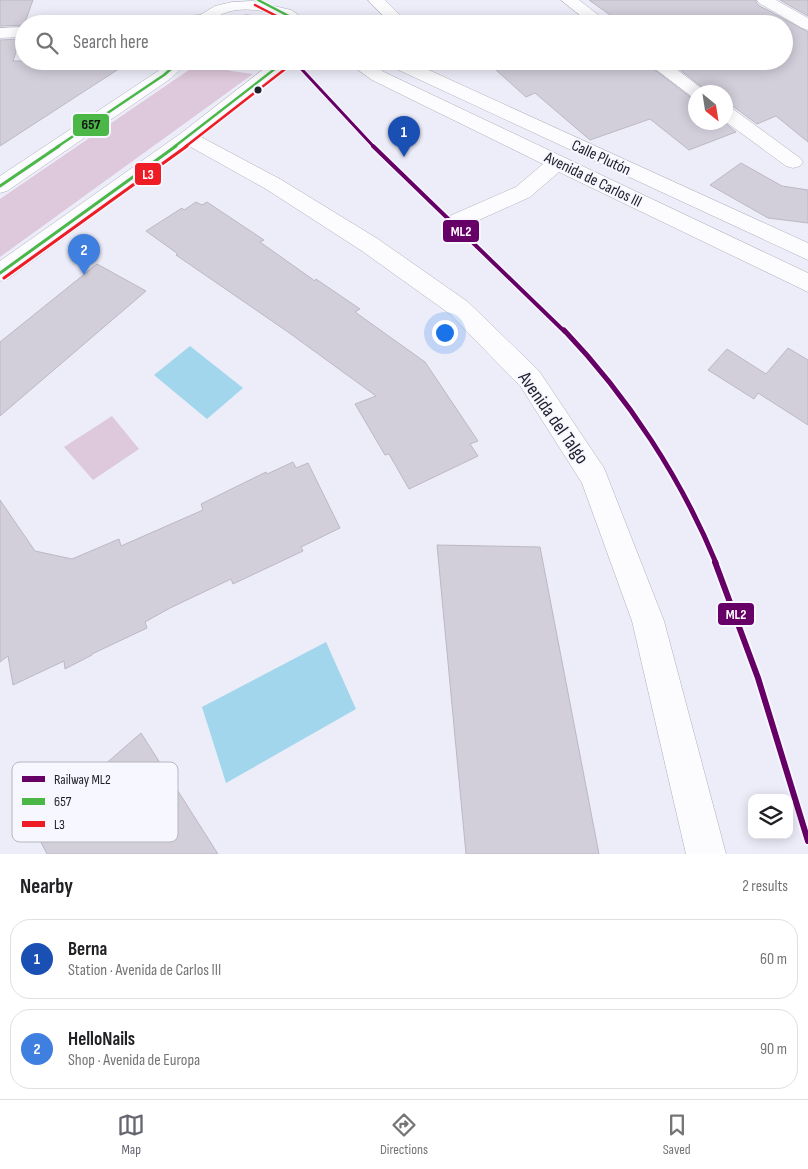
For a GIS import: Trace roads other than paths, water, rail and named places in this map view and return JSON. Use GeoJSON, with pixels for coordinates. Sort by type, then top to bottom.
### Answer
{"type":"FeatureCollection","features":[{"type":"Feature","properties":{"kind":"street"},"geometry":{"type":"LineString","coordinates":[[376,0],[392,15]]}},
{"type":"Feature","properties":{"kind":"street"},"geometry":{"type":"LineString","coordinates":[[569,0],[590,15]]}},
{"type":"Feature","properties":{"kind":"street"},"geometry":{"type":"LineString","coordinates":[[765,0],[791,15]]}},
{"type":"Feature","properties":{"kind":"street"},"geometry":{"type":"LineString","coordinates":[[208,14],[235,5],[262,3],[292,15]]}},
{"type":"Feature","properties":{"kind":"street"},"geometry":{"type":"LineString","coordinates":[[793,16],[808,25]]}},
{"type":"Feature","properties":{"kind":"street"},"geometry":{"type":"LineString","coordinates":[[0,33],[15,32]]}},
{"type":"Feature","properties":{"kind":"street"},"geometry":{"type":"LineString","coordinates":[[0,186],[170,70]]}},
{"type":"Feature","properties":{"kind":"street"},"geometry":{"type":"LineString","coordinates":[[0,273],[187,138],[273,70]]}},
{"type":"Feature","properties":{"kind":"street","name":"Avenida de Carlos III"},"geometry":{"type":"LineString","coordinates":[[360,70],[378,76]]}},
{"type":"Feature","properties":{"kind":"street","name":"Avenida de Carlos III"},"geometry":{"type":"LineString","coordinates":[[369,70],[557,163],[808,283]]}},
{"type":"Feature","properties":{"kind":"street","name":"Calle Plutón"},"geometry":{"type":"LineString","coordinates":[[426,70],[440,74],[808,252]]}},
{"type":"Feature","properties":{"kind":"street"},"geometry":{"type":"LineString","coordinates":[[666,70],[688,86]]}},
{"type":"Feature","properties":{"kind":"street"},"geometry":{"type":"LineString","coordinates":[[733,118],[793,162]]}},
{"type":"Feature","properties":{"kind":"street","name":"Avenida del Talgo"},"geometry":{"type":"LineString","coordinates":[[187,138],[215,151],[273,184],[370,245],[459,308],[530,379],[594,478],[648,621],[706,854]]}},
{"type":"Feature","properties":{"kind":"street"},"geometry":{"type":"LineString","coordinates":[[452,223],[523,192],[557,163]]}},
{"type":"Feature","properties":{"kind":"water"},"geometry":{"type":"Polygon","coordinates":[[[190,346],[243,388],[207,419],[154,375],[190,346]]]}},
{"type":"Feature","properties":{"kind":"water"},"geometry":{"type":"Polygon","coordinates":[[[326,642],[356,709],[226,783],[202,707],[326,642]]]}},
{"type":"Feature","properties":{"kind":"rail line","name":"ML2"},"geometry":{"type":"LineString","coordinates":[[302,70],[384,157],[567,334],[609,382],[650,439],[686,499],[714,558],[730,598],[758,678],[808,841]]}},
{"type":"Feature","properties":{"kind":"place","name":"Berna"},"geometry":{"type":"Point","coordinates":[404,157]}},
{"type":"Feature","properties":{"kind":"place","name":"HelloNails"},"geometry":{"type":"Point","coordinates":[84,275]}}]}
